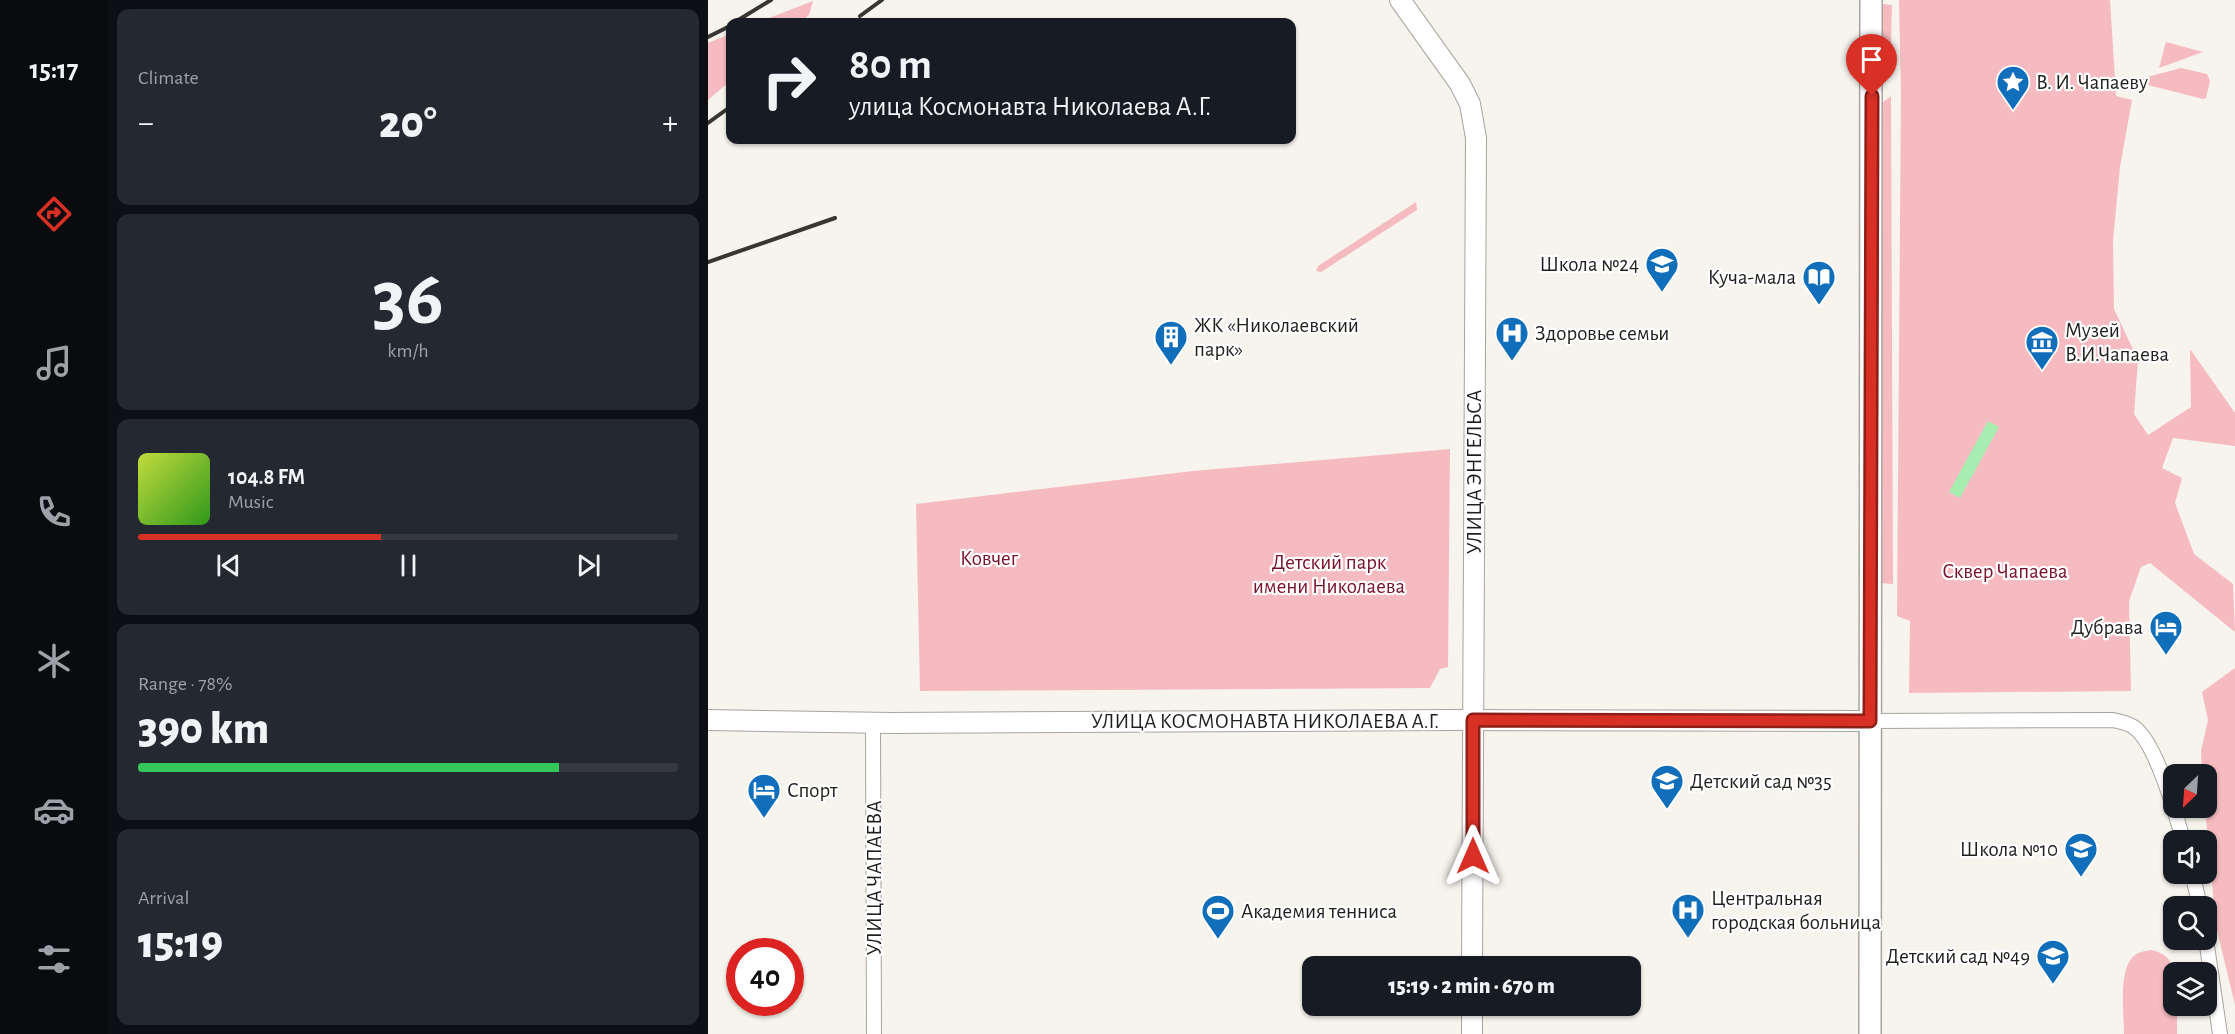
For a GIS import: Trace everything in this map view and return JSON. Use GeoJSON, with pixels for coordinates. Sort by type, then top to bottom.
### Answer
{"type":"FeatureCollection","features":[{"type":"Feature","properties":{"kind":"main road"},"geometry":{"type":"LineString","coordinates":[[1860,0],[1865,721],[1870,1034]]}},
{"type":"Feature","properties":{"kind":"main road"},"geometry":{"type":"LineString","coordinates":[[1859,1034],[1865,721],[1871,0]]}},
{"type":"Feature","properties":{"kind":"street","name":"УЛИЦА ЭНГЕЛЬСА"},"geometry":{"type":"LineString","coordinates":[[1400,0],[1460,84],[1470,104],[1476,138],[1472,956]]}},
{"type":"Feature","properties":{"kind":"street","name":"УЛИЦА КОСМОНАВТА НИКОЛАЕВА А.Г."},"geometry":{"type":"LineString","coordinates":[[708,720],[873,723],[2113,720],[2136,728],[2145,739],[2158,766],[2180,830]]}},
{"type":"Feature","properties":{"kind":"street","name":"УЛИЦА ЧАПАЕВА"},"geometry":{"type":"LineString","coordinates":[[873,723],[874,1034]]}},
{"type":"Feature","properties":{"kind":"street"},"geometry":{"type":"LineString","coordinates":[[2208,950],[2220,1034]]}},
{"type":"Feature","properties":{"kind":"street"},"geometry":{"type":"LineString","coordinates":[[1472,1016],[1472,1034]]}},
{"type":"Feature","properties":{"kind":"green space","name":"Сквер Чапаева"},"geometry":{"type":"Polygon","coordinates":[[[1899,0],[2110,0],[2116,96],[2132,100],[2120,167],[2113,241],[2114,309],[2138,360],[2134,414],[2148,435],[2191,407],[2190,349],[2235,413],[2235,446],[2173,438],[2162,468],[2182,478],[2175,503],[2194,554],[2233,584],[2235,632],[2150,563],[2141,567],[2129,601],[2131,691],[1909,693],[1910,621],[1897,616],[1901,92],[1899,0]]]}},
{"type":"Feature","properties":{"kind":"green space"},"geometry":{"type":"Polygon","coordinates":[[[813,1],[809,15],[805,18],[769,18],[813,1]]]}},
{"type":"Feature","properties":{"kind":"green space"},"geometry":{"type":"Polygon","coordinates":[[[1883,4],[1892,5],[1890,78],[1875,60],[1875,19],[1883,4]]]}},
{"type":"Feature","properties":{"kind":"green space"},"geometry":{"type":"Polygon","coordinates":[[[726,36],[726,84],[708,100],[708,43],[726,36]]]}},
{"type":"Feature","properties":{"kind":"green space"},"geometry":{"type":"Polygon","coordinates":[[[2166,42],[2203,52],[2159,68],[2166,42]]]}},
{"type":"Feature","properties":{"kind":"green space"},"geometry":{"type":"Polygon","coordinates":[[[2181,68],[2207,74],[2210,81],[2206,98],[2140,83],[2140,79],[2181,68]]]}},
{"type":"Feature","properties":{"kind":"green space"},"geometry":{"type":"Polygon","coordinates":[[[1891,96],[1893,584],[1878,583],[1878,106],[1891,96]]]}},
{"type":"Feature","properties":{"kind":"green space"},"geometry":{"type":"Polygon","coordinates":[[[1416,202],[1417,210],[1321,272],[1316,271],[1318,266],[1416,202]]]}},
{"type":"Feature","properties":{"kind":"green space","name":"Детский парк имени Николаева"},"geometry":{"type":"Polygon","coordinates":[[[1450,449],[1448,667],[1440,669],[1430,688],[920,691],[916,504],[1193,471],[1450,449]]]}},
{"type":"Feature","properties":{"kind":"green space"},"geometry":{"type":"Polygon","coordinates":[[[2235,668],[2235,1005],[2217,930],[2217,896],[2213,896],[2212,884],[2217,884],[2217,830],[2207,830],[2206,818],[2217,818],[2217,764],[2202,764],[2201,751],[2208,720],[2202,692],[2235,668]]]}},
{"type":"Feature","properties":{"kind":"green space"},"geometry":{"type":"Polygon","coordinates":[[[2151,950],[2160,953],[2171,962],[2163,962],[2163,1016],[2177,1016],[2177,1034],[2124,1034],[2123,993],[2126,971],[2129,962],[2142,952],[2151,950]]]}},
{"type":"Feature","properties":{"kind":"shaded area"},"geometry":{"type":"Polygon","coordinates":[[[1988,421],[1999,427],[1960,498],[1949,492],[1988,421]]]}},
{"type":"Feature","properties":{"kind":"railway"},"geometry":{"type":"LineString","coordinates":[[742,18],[771,0]]}},
{"type":"Feature","properties":{"kind":"railway"},"geometry":{"type":"LineString","coordinates":[[860,16],[882,0]]}},
{"type":"Feature","properties":{"kind":"railway"},"geometry":{"type":"LineString","coordinates":[[708,37],[726,28]]}},
{"type":"Feature","properties":{"kind":"railway"},"geometry":{"type":"LineString","coordinates":[[708,123],[726,110]]}},
{"type":"Feature","properties":{"kind":"railway"},"geometry":{"type":"LineString","coordinates":[[708,262],[835,218]]}},
{"type":"Feature","properties":{"kind":"place","name":"В. И. Чапаеву"},"geometry":{"type":"Point","coordinates":[2013,111]}},
{"type":"Feature","properties":{"kind":"place","name":"Школа №24"},"geometry":{"type":"Point","coordinates":[1662,293]}},
{"type":"Feature","properties":{"kind":"place","name":"Куча-мала"},"geometry":{"type":"Point","coordinates":[1819,306]}},
{"type":"Feature","properties":{"kind":"place","name":"Здоровье семьи"},"geometry":{"type":"Point","coordinates":[1512,362]}},
{"type":"Feature","properties":{"kind":"place","name":"ЖК «Николаевский парк»"},"geometry":{"type":"Point","coordinates":[1171,366]}},
{"type":"Feature","properties":{"kind":"place","name":"Музей В.И.Чапаева"},"geometry":{"type":"Point","coordinates":[2042,371]}},
{"type":"Feature","properties":{"kind":"place","name":"Дубрава"},"geometry":{"type":"Point","coordinates":[2166,656]}},
{"type":"Feature","properties":{"kind":"place","name":"Детский сад №35"},"geometry":{"type":"Point","coordinates":[1667,810]}},
{"type":"Feature","properties":{"kind":"place","name":"Спорт"},"geometry":{"type":"Point","coordinates":[764,819]}},
{"type":"Feature","properties":{"kind":"place","name":"Школа №10"},"geometry":{"type":"Point","coordinates":[2081,878]}},
{"type":"Feature","properties":{"kind":"place","name":"Центральная городская больница"},"geometry":{"type":"Point","coordinates":[1688,939]}},
{"type":"Feature","properties":{"kind":"place","name":"Академия тенниса"},"geometry":{"type":"Point","coordinates":[1218,940]}},
{"type":"Feature","properties":{"kind":"place","name":"Детский сад №49"},"geometry":{"type":"Point","coordinates":[2053,985]}},
{"type":"Feature","properties":{"kind":"route"},"geometry":{"type":"LineString","coordinates":[[1473,856],[1473,720],[1870,721],[1872,96]]}},
{"type":"Feature","properties":{"kind":"park label","name":"Ковчег"},"geometry":{"type":"Point","coordinates":[989,558]}}]}
